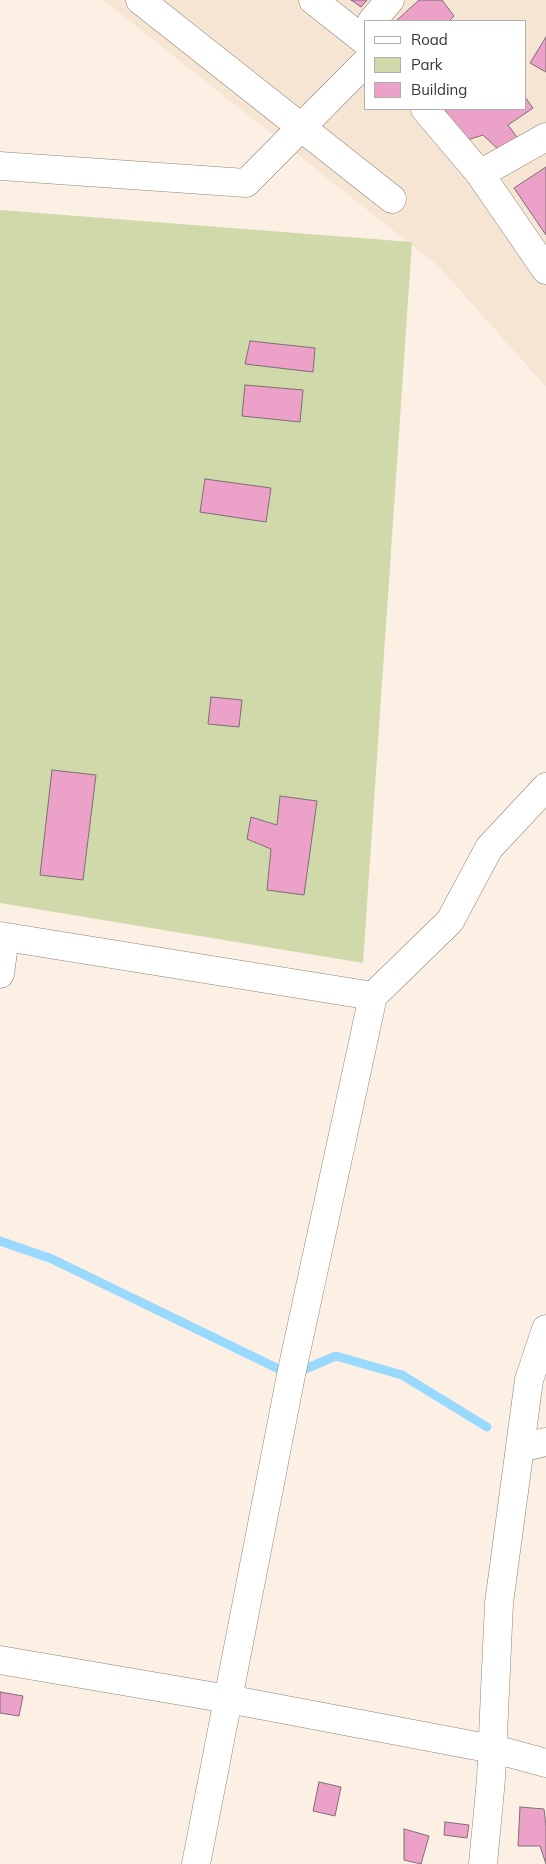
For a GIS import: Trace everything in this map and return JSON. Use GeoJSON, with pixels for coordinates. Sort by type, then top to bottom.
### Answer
{"type":"FeatureCollection","features":[{"type":"Feature","properties":{"kind":"street"},"geometry":{"type":"LineString","coordinates":[[140,0],[392,199]]}},
{"type":"Feature","properties":{"kind":"street"},"geometry":{"type":"LineString","coordinates":[[314,0],[364,31]]}},
{"type":"Feature","properties":{"kind":"street"},"geometry":{"type":"LineString","coordinates":[[374,20],[390,0]]}},
{"type":"Feature","properties":{"kind":"street"},"geometry":{"type":"LineString","coordinates":[[0,166],[246,183],[364,64]]}},
{"type":"Feature","properties":{"kind":"street"},"geometry":{"type":"LineString","coordinates":[[426,110],[480,174],[546,270]]}},
{"type":"Feature","properties":{"kind":"street"},"geometry":{"type":"LineString","coordinates":[[480,174],[546,137]]}},
{"type":"Feature","properties":{"kind":"street"},"geometry":{"type":"LineString","coordinates":[[196,1864],[291,1375],[372,996],[450,921],[489,848],[546,787]]}},
{"type":"Feature","properties":{"kind":"street"},"geometry":{"type":"LineString","coordinates":[[0,974],[2,936],[372,996]]}},
{"type":"Feature","properties":{"kind":"street"},"geometry":{"type":"LineString","coordinates":[[483,1864],[492,1749],[499,1603],[530,1380],[546,1329]]}},
{"type":"Feature","properties":{"kind":"street"},"geometry":{"type":"LineString","coordinates":[[520,1448],[546,1442]]}},
{"type":"Feature","properties":{"kind":"street"},"geometry":{"type":"LineString","coordinates":[[0,1660],[228,1699],[492,1749],[546,1763]]}},
{"type":"Feature","properties":{"kind":"shaded area"},"geometry":{"type":"Polygon","coordinates":[[[103,0],[546,0],[546,387],[439,267],[103,0]]]}},
{"type":"Feature","properties":{"kind":"green space"},"geometry":{"type":"Polygon","coordinates":[[[0,210],[412,242],[363,963],[0,903],[0,210]]]}},
{"type":"Feature","properties":{"kind":"building"},"geometry":{"type":"Polygon","coordinates":[[[351,0],[367,0],[361,7],[351,0]]]}},
{"type":"Feature","properties":{"kind":"building"},"geometry":{"type":"Polygon","coordinates":[[[419,0],[442,0],[454,16],[450,20],[397,20],[419,0]]]}},
{"type":"Feature","properties":{"kind":"building"},"geometry":{"type":"Polygon","coordinates":[[[546,37],[546,72],[530,63],[546,37]]]}},
{"type":"Feature","properties":{"kind":"building"},"geometry":{"type":"Polygon","coordinates":[[[526,98],[533,108],[508,125],[519,140],[501,152],[483,135],[461,142],[456,127],[445,110],[526,110],[526,98]]]}},
{"type":"Feature","properties":{"kind":"building"},"geometry":{"type":"Polygon","coordinates":[[[546,167],[546,235],[514,188],[546,167]]]}},
{"type":"Feature","properties":{"kind":"building"},"geometry":{"type":"Polygon","coordinates":[[[250,341],[315,348],[313,372],[245,364],[250,341]]]}},
{"type":"Feature","properties":{"kind":"building"},"geometry":{"type":"Polygon","coordinates":[[[245,385],[303,390],[300,422],[242,416],[245,385]]]}},
{"type":"Feature","properties":{"kind":"building"},"geometry":{"type":"Polygon","coordinates":[[[205,479],[271,488],[266,522],[200,512],[205,479]]]}},
{"type":"Feature","properties":{"kind":"building"},"geometry":{"type":"Polygon","coordinates":[[[211,697],[242,700],[239,727],[208,724],[211,697]]]}},
{"type":"Feature","properties":{"kind":"building"},"geometry":{"type":"Polygon","coordinates":[[[52,770],[96,775],[83,880],[40,875],[52,770]]]}},
{"type":"Feature","properties":{"kind":"building"},"geometry":{"type":"Polygon","coordinates":[[[280,796],[317,801],[304,895],[267,890],[271,849],[247,839],[251,817],[277,825],[280,796]]]}},
{"type":"Feature","properties":{"kind":"building"},"geometry":{"type":"Polygon","coordinates":[[[0,1692],[23,1696],[19,1716],[0,1713],[0,1692]]]}},
{"type":"Feature","properties":{"kind":"building"},"geometry":{"type":"Polygon","coordinates":[[[319,1782],[341,1787],[335,1816],[313,1811],[319,1782]]]}},
{"type":"Feature","properties":{"kind":"building"},"geometry":{"type":"Polygon","coordinates":[[[520,1807],[544,1809],[546,1864],[540,1846],[518,1846],[520,1807]]]}},
{"type":"Feature","properties":{"kind":"building"},"geometry":{"type":"Polygon","coordinates":[[[445,1822],[469,1825],[467,1838],[444,1835],[445,1822]]]}},
{"type":"Feature","properties":{"kind":"building"},"geometry":{"type":"Polygon","coordinates":[[[404,1829],[429,1836],[421,1864],[404,1860],[404,1829]]]}},
{"type":"Feature","properties":{"kind":"waterway"},"geometry":{"type":"LineString","coordinates":[[0,1241],[52,1259],[291,1375],[336,1356],[402,1375],[487,1427]]}}]}
